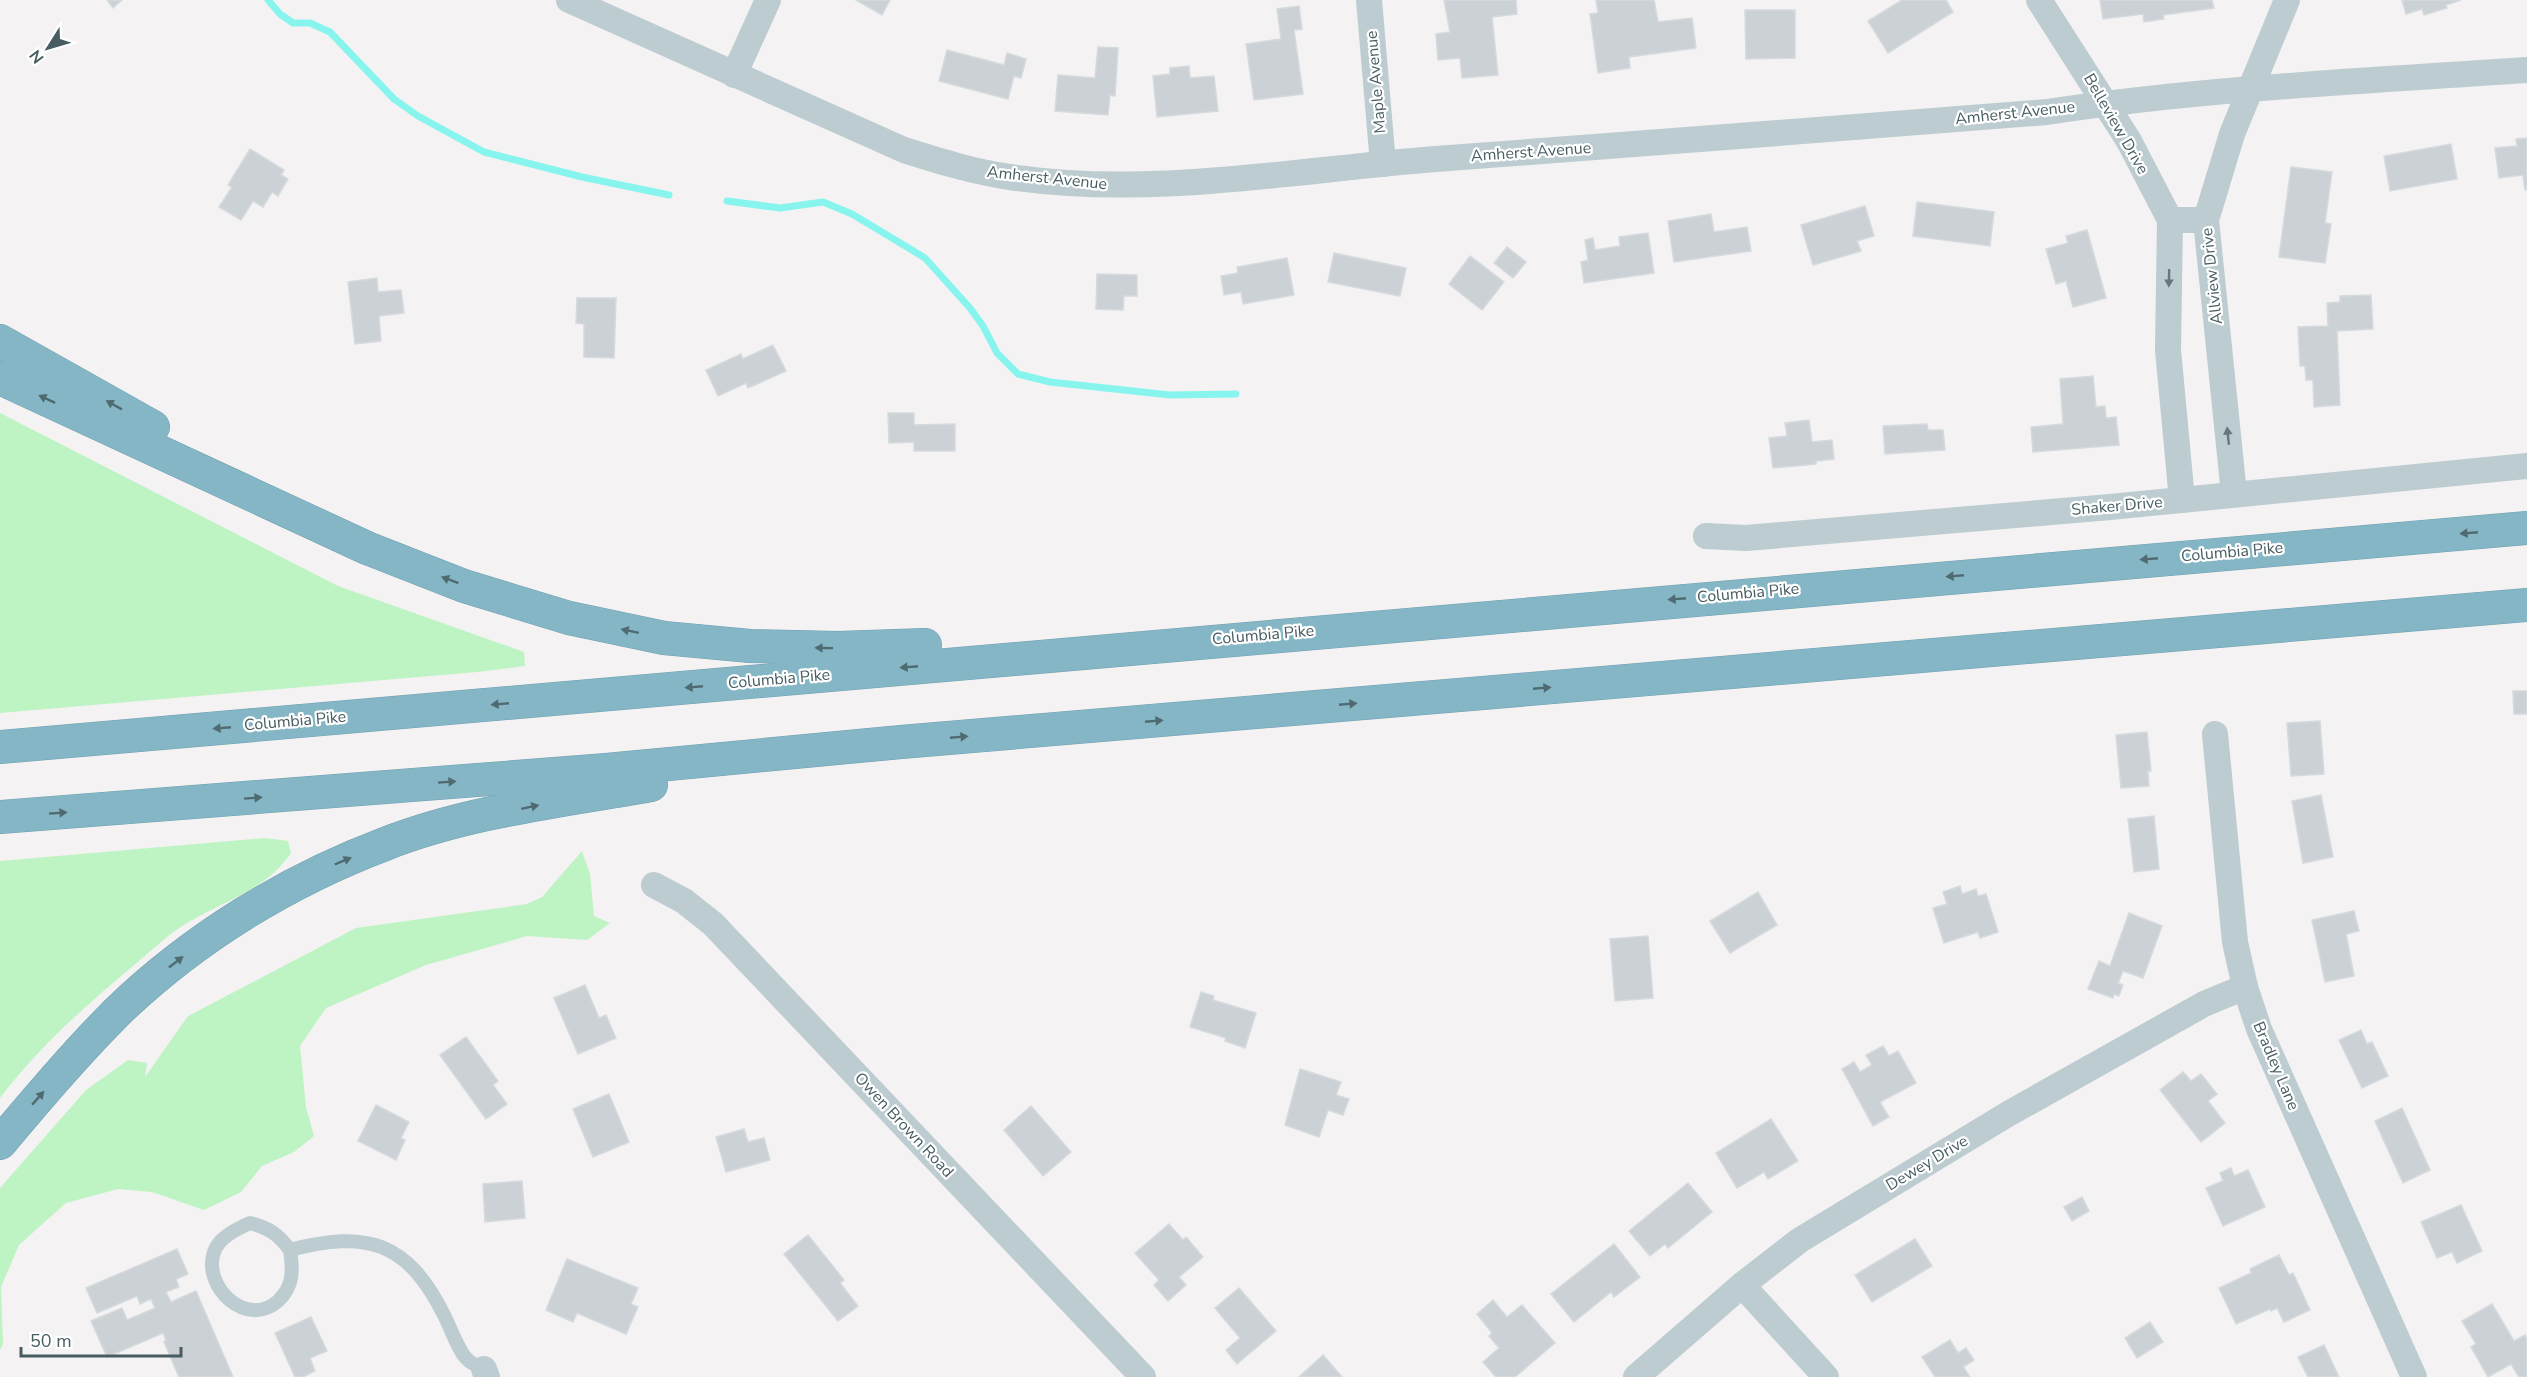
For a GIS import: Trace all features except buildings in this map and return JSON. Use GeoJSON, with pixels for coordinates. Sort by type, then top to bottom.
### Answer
{"type":"FeatureCollection","features":[{"type":"Feature","properties":{"kind":"highway"},"geometry":{"type":"LineString","coordinates":[[0,341],[366,548]]}},
{"type":"Feature","properties":{"kind":"highway"},"geometry":{"type":"LineString","coordinates":[[0,378],[366,548],[464,586],[569,618],[664,638],[750,646],[838,648],[1323,630]]}},
{"type":"Feature","properties":{"kind":"highway","name":"Columbia Pike"},"geometry":{"type":"LineString","coordinates":[[0,747],[1323,630],[2527,528]]}},
{"type":"Feature","properties":{"kind":"highway"},"geometry":{"type":"LineString","coordinates":[[0,817],[606,770],[901,742],[2527,605]]}},
{"type":"Feature","properties":{"kind":"highway"},"geometry":{"type":"LineString","coordinates":[[0,1143],[72,1059],[112,1018],[172,964],[226,924],[272,896],[332,866],[387,843],[456,822],[550,803],[901,742]]}},
{"type":"Feature","properties":{"kind":"street","name":"Amherst Avenue"},"geometry":{"type":"LineString","coordinates":[[569,0],[904,150],[960,168],[1010,177],[1053,182],[1128,185],[1199,183],[1383,164],[2047,112],[2106,103],[2249,90],[2527,70]]}},
{"type":"Feature","properties":{"kind":"street"},"geometry":{"type":"LineString","coordinates":[[734,75],[768,0]]}},
{"type":"Feature","properties":{"kind":"street","name":"Maple Avenue"},"geometry":{"type":"LineString","coordinates":[[1369,0],[1383,164]]}},
{"type":"Feature","properties":{"kind":"street","name":"Belleview Drive"},"geometry":{"type":"LineString","coordinates":[[2039,0],[2129,141],[2170,220]]}},
{"type":"Feature","properties":{"kind":"street","name":"Allview Drive"},"geometry":{"type":"LineString","coordinates":[[2234,494],[2206,220],[2232,134],[2287,0]]}},
{"type":"Feature","properties":{"kind":"street"},"geometry":{"type":"LineString","coordinates":[[2182,500],[2168,350],[2170,220],[2206,220]]}},
{"type":"Feature","properties":{"kind":"street","name":"Shaker Drive"},"geometry":{"type":"LineString","coordinates":[[1706,536],[1746,538],[2182,500],[2527,466]]}},
{"type":"Feature","properties":{"kind":"street","name":"Bradley Lane"},"geometry":{"type":"LineString","coordinates":[[2215,734],[2235,942],[2245,987],[2259,1029],[2414,1377]]}},
{"type":"Feature","properties":{"kind":"street","name":"Owen Brown Road"},"geometry":{"type":"LineString","coordinates":[[654,885],[684,901],[713,924],[1143,1377]]}},
{"type":"Feature","properties":{"kind":"street","name":"Dewey Drive"},"geometry":{"type":"LineString","coordinates":[[1636,1377],[1742,1285],[1800,1240],[2008,1114],[2204,1004],[2245,987]]}},
{"type":"Feature","properties":{"kind":"street"},"geometry":{"type":"LineString","coordinates":[[1742,1285],[1826,1377]]}},
{"type":"Feature","properties":{"kind":"lane"},"geometry":{"type":"LineString","coordinates":[[250,1223],[267,1228],[279,1235],[290,1250],[293,1272],[290,1288],[272,1306],[261,1311],[246,1311],[233,1304],[214,1275],[214,1251],[224,1239],[250,1223]]}},
{"type":"Feature","properties":{"kind":"lane"},"geometry":{"type":"LineString","coordinates":[[290,1250],[322,1242],[347,1240],[374,1244],[396,1254],[413,1267],[429,1287],[465,1359],[485,1373]]}},
{"type":"Feature","properties":{"kind":"green space"},"geometry":{"type":"Polygon","coordinates":[[[0,413],[338,586],[524,652],[525,666],[0,713],[0,413]]]}},
{"type":"Feature","properties":{"kind":"green space"},"geometry":{"type":"Polygon","coordinates":[[[265,838],[288,841],[291,853],[268,878],[240,896],[194,919],[167,937],[63,1028],[0,1098],[0,861],[265,838]]]}},
{"type":"Feature","properties":{"kind":"green space"},"geometry":{"type":"Polygon","coordinates":[[[582,851],[590,874],[594,916],[610,923],[587,940],[527,936],[426,965],[326,1008],[300,1046],[306,1107],[314,1136],[294,1152],[262,1166],[241,1192],[204,1210],[152,1192],[118,1189],[66,1203],[19,1245],[1,1287],[3,1344],[0,1350],[0,1188],[86,1090],[128,1060],[147,1063],[145,1077],[188,1016],[356,928],[527,904],[542,897],[582,851]]]}},
{"type":"Feature","properties":{"kind":"waterway"},"geometry":{"type":"LineString","coordinates":[[268,0],[280,14],[293,23],[310,23],[330,32],[394,99],[418,116],[484,152],[582,177],[669,195]]}},
{"type":"Feature","properties":{"kind":"waterway"},"geometry":{"type":"LineString","coordinates":[[727,201],[780,208],[823,202],[852,214],[925,258],[970,308],[983,326],[997,353],[1018,374],[1050,382],[1170,395],[1236,394]]}}]}
